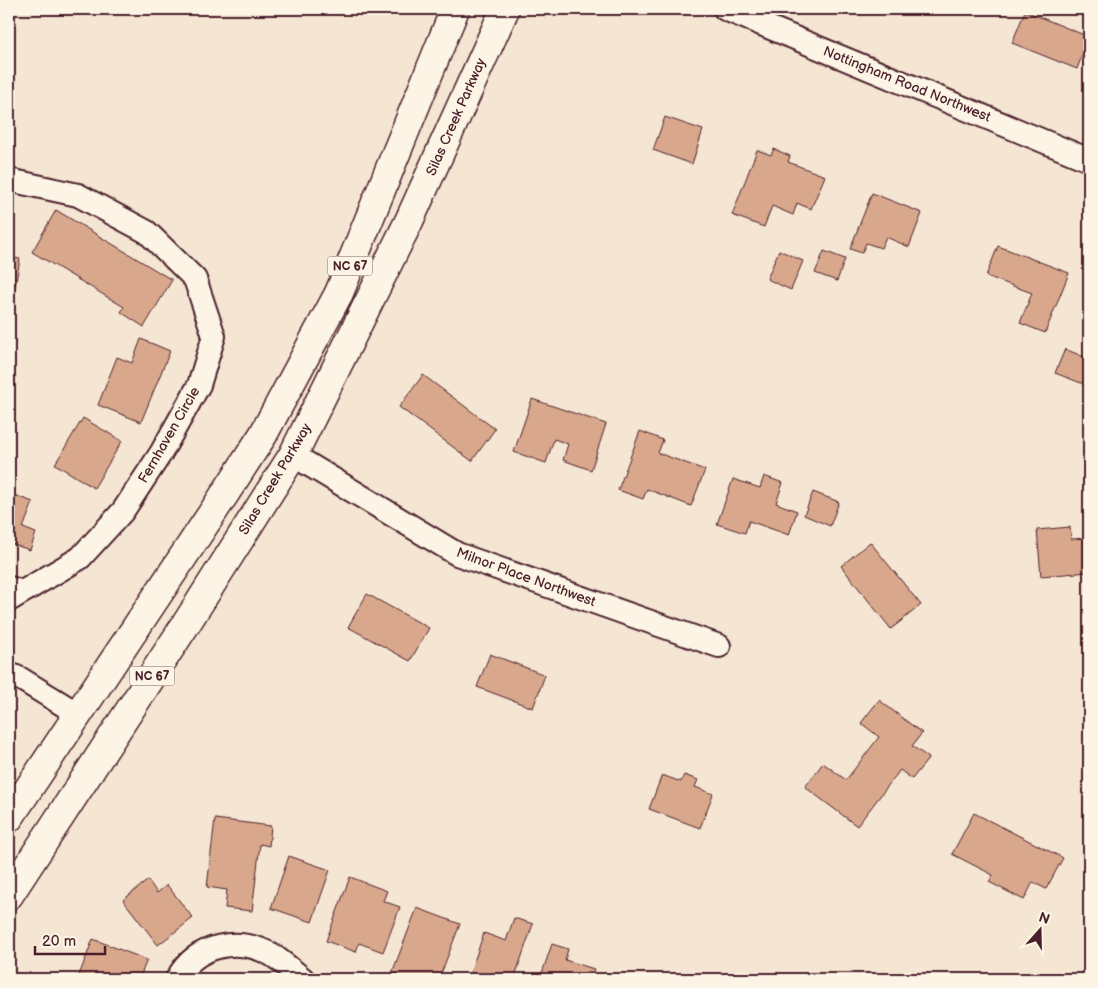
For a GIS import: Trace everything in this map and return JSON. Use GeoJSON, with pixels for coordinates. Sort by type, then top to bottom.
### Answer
{"type":"FeatureCollection","features":[{"type":"Feature","properties":{"kind":"main road","name":"NC 67"},"geometry":{"type":"LineString","coordinates":[[9,818],[263,435],[339,293],[455,9]]}},
{"type":"Feature","properties":{"kind":"main road","name":"Silas Creek Parkway"},"geometry":{"type":"LineString","coordinates":[[9,895],[186,624],[293,455],[409,221],[505,9]]}},
{"type":"Feature","properties":{"kind":"street","name":"Nottingham Road Northwest"},"geometry":{"type":"LineString","coordinates":[[725,9],[1089,160]]}},
{"type":"Feature","properties":{"kind":"street","name":"Fernhaven Circle"},"geometry":{"type":"LineString","coordinates":[[9,180],[78,195],[147,232],[195,279],[214,336],[199,385],[162,453],[123,511],[80,558],[19,585],[9,600]]}},
{"type":"Feature","properties":{"kind":"street","name":"Milnor Place Northwest"},"geometry":{"type":"LineString","coordinates":[[293,455],[457,554],[719,646]]}},
{"type":"Feature","properties":{"kind":"street"},"geometry":{"type":"LineString","coordinates":[[9,674],[21,679],[78,714]]}},
{"type":"Feature","properties":{"kind":"street"},"geometry":{"type":"LineString","coordinates":[[177,979],[201,952],[232,944],[253,947],[272,956],[303,979]]}},
{"type":"Feature","properties":{"kind":"building"},"geometry":{"type":"Polygon","coordinates":[[[1025,11],[1089,37],[1077,69],[1012,43],[1025,11]]]}},
{"type":"Feature","properties":{"kind":"building"},"geometry":{"type":"Polygon","coordinates":[[[665,117],[703,130],[692,164],[653,150],[665,117]]]}},
{"type":"Feature","properties":{"kind":"building"},"geometry":{"type":"Polygon","coordinates":[[[774,149],[790,156],[788,162],[825,176],[811,209],[797,203],[793,215],[772,206],[764,227],[732,215],[757,150],[771,155],[774,149]]]}},
{"type":"Feature","properties":{"kind":"building"},"geometry":{"type":"Polygon","coordinates":[[[872,193],[922,213],[909,247],[886,237],[881,248],[866,243],[862,253],[850,249],[872,193]]]}},
{"type":"Feature","properties":{"kind":"building"},"geometry":{"type":"Polygon","coordinates":[[[56,210],[172,280],[144,327],[121,312],[124,307],[32,252],[56,210]]]}},
{"type":"Feature","properties":{"kind":"building"},"geometry":{"type":"Polygon","coordinates":[[[998,246],[1069,273],[1045,333],[1020,323],[1032,293],[986,276],[998,246]]]}},
{"type":"Feature","properties":{"kind":"building"},"geometry":{"type":"Polygon","coordinates":[[[779,250],[803,261],[791,290],[767,279],[779,250]]]}},
{"type":"Feature","properties":{"kind":"building"},"geometry":{"type":"Polygon","coordinates":[[[824,251],[845,259],[837,281],[815,273],[824,251]]]}},
{"type":"Feature","properties":{"kind":"building"},"geometry":{"type":"Polygon","coordinates":[[[9,257],[20,259],[14,293],[9,292],[9,257]]]}},
{"type":"Feature","properties":{"kind":"building"},"geometry":{"type":"Polygon","coordinates":[[[141,339],[170,351],[141,422],[98,405],[117,357],[132,363],[141,339]]]}},
{"type":"Feature","properties":{"kind":"building"},"geometry":{"type":"Polygon","coordinates":[[[1065,349],[1089,359],[1089,386],[1055,373],[1065,349]]]}},
{"type":"Feature","properties":{"kind":"building"},"geometry":{"type":"Polygon","coordinates":[[[423,375],[495,429],[472,461],[399,407],[423,375]]]}},
{"type":"Feature","properties":{"kind":"building"},"geometry":{"type":"Polygon","coordinates":[[[532,399],[606,424],[591,470],[563,460],[568,444],[554,439],[546,463],[514,452],[532,399]]]}},
{"type":"Feature","properties":{"kind":"building"},"geometry":{"type":"Polygon","coordinates":[[[83,418],[122,441],[94,488],[55,464],[83,418]]]}},
{"type":"Feature","properties":{"kind":"building"},"geometry":{"type":"Polygon","coordinates":[[[640,431],[663,440],[658,453],[705,470],[691,506],[647,489],[643,499],[618,490],[640,431]]]}},
{"type":"Feature","properties":{"kind":"building"},"geometry":{"type":"Polygon","coordinates":[[[764,476],[783,483],[776,503],[797,511],[789,535],[749,521],[745,533],[717,524],[733,479],[760,488],[764,476]]]}},
{"type":"Feature","properties":{"kind":"building"},"geometry":{"type":"Polygon","coordinates":[[[813,492],[839,502],[830,526],[804,515],[813,492]]]}},
{"type":"Feature","properties":{"kind":"building"},"geometry":{"type":"Polygon","coordinates":[[[9,493],[33,502],[23,528],[36,533],[30,550],[9,543],[9,493]]]}},
{"type":"Feature","properties":{"kind":"building"},"geometry":{"type":"Polygon","coordinates":[[[1070,527],[1071,539],[1089,538],[1089,572],[1041,576],[1037,530],[1070,527]]]}},
{"type":"Feature","properties":{"kind":"building"},"geometry":{"type":"Polygon","coordinates":[[[870,542],[921,605],[891,629],[841,566],[870,542]]]}},
{"type":"Feature","properties":{"kind":"building"},"geometry":{"type":"Polygon","coordinates":[[[367,594],[429,628],[410,661],[348,627],[367,594]]]}},
{"type":"Feature","properties":{"kind":"building"},"geometry":{"type":"Polygon","coordinates":[[[490,654],[545,675],[533,708],[477,687],[490,654]]]}},
{"type":"Feature","properties":{"kind":"building"},"geometry":{"type":"Polygon","coordinates":[[[879,700],[922,733],[912,746],[929,758],[912,779],[900,770],[857,826],[805,787],[823,763],[846,780],[879,737],[861,723],[879,700]]]}},
{"type":"Feature","properties":{"kind":"building"},"geometry":{"type":"Polygon","coordinates":[[[662,775],[681,782],[684,775],[698,780],[695,787],[713,794],[700,828],[649,809],[662,775]]]}},
{"type":"Feature","properties":{"kind":"building"},"geometry":{"type":"Polygon","coordinates":[[[974,813],[1063,858],[1046,889],[1033,882],[1024,900],[989,882],[993,875],[952,854],[974,813]]]}},
{"type":"Feature","properties":{"kind":"building"},"geometry":{"type":"Polygon","coordinates":[[[215,819],[271,826],[269,846],[260,844],[252,911],[225,908],[227,890],[207,887],[215,819]]]}},
{"type":"Feature","properties":{"kind":"building"},"geometry":{"type":"Polygon","coordinates":[[[289,856],[330,870],[312,922],[271,908],[289,856]]]}},
{"type":"Feature","properties":{"kind":"building"},"geometry":{"type":"Polygon","coordinates":[[[350,877],[387,891],[383,901],[400,907],[383,952],[359,943],[356,952],[326,941],[350,877]]]}},
{"type":"Feature","properties":{"kind":"building"},"geometry":{"type":"Polygon","coordinates":[[[148,880],[157,893],[167,885],[193,918],[158,945],[123,900],[148,880]]]}},
{"type":"Feature","properties":{"kind":"building"},"geometry":{"type":"Polygon","coordinates":[[[417,908],[460,924],[439,979],[408,979],[392,973],[417,908]]]}},
{"type":"Feature","properties":{"kind":"building"},"geometry":{"type":"Polygon","coordinates":[[[514,918],[533,924],[514,979],[468,979],[484,933],[506,941],[514,918]]]}},
{"type":"Feature","properties":{"kind":"building"},"geometry":{"type":"Polygon","coordinates":[[[93,939],[147,960],[139,979],[78,978],[93,939]]]}},
{"type":"Feature","properties":{"kind":"building"},"geometry":{"type":"Polygon","coordinates":[[[552,944],[568,949],[565,960],[594,969],[591,979],[540,979],[552,944]]]}}]}
